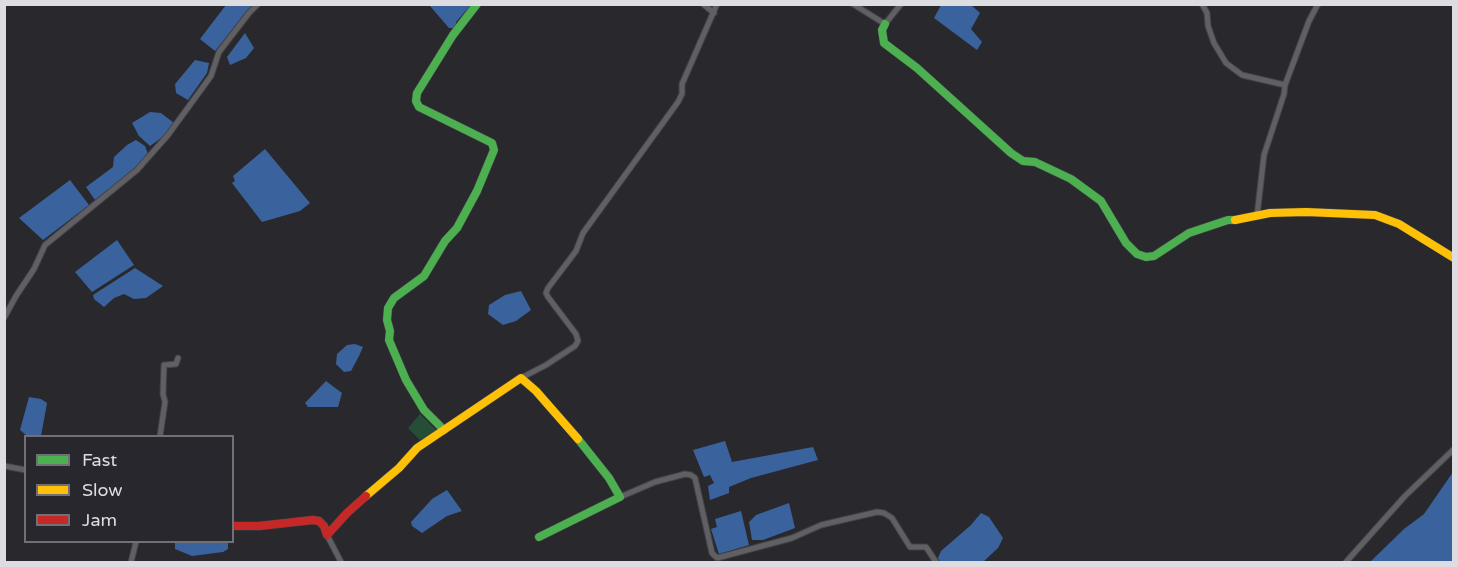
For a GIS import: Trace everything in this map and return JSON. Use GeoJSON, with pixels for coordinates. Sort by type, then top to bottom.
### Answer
{"type":"FeatureCollection","features":[{"type":"Feature","properties":{"kind":"street"},"geometry":{"type":"LineString","coordinates":[[4,318],[34,269],[45,245],[137,170],[168,135],[210,76],[219,51],[258,4]]}},
{"type":"Feature","properties":{"kind":"street"},"geometry":{"type":"LineString","coordinates":[[444,430],[424,410],[406,380],[389,340],[390,331],[387,320],[388,308],[394,298],[424,276],[445,241],[456,228],[477,191],[494,150],[492,144],[419,107],[416,101],[417,93],[457,29],[477,4]]}},
{"type":"Feature","properties":{"kind":"street"},"geometry":{"type":"LineString","coordinates":[[703,4],[714,13]]}},
{"type":"Feature","properties":{"kind":"street"},"geometry":{"type":"LineString","coordinates":[[327,535],[347,513],[399,468],[417,448],[521,378],[575,346],[578,341],[576,334],[548,297],[548,288],[576,251],[583,233],[678,102],[682,94],[682,84],[717,4]]}},
{"type":"Feature","properties":{"kind":"street"},"geometry":{"type":"LineString","coordinates":[[853,4],[885,24]]}},
{"type":"Feature","properties":{"kind":"street"},"geometry":{"type":"LineString","coordinates":[[901,4],[882,30],[884,43],[917,68],[1004,148],[1023,161],[1035,162],[1071,179],[1101,201],[1126,243],[1137,254],[1150,258],[1189,232],[1206,226],[1270,213],[1306,212],[1375,215],[1398,224],[1454,258]]}},
{"type":"Feature","properties":{"kind":"street"},"geometry":{"type":"LineString","coordinates":[[1202,4],[1207,13],[1208,26],[1214,43],[1226,63],[1242,75],[1284,85]]}},
{"type":"Feature","properties":{"kind":"street"},"geometry":{"type":"LineString","coordinates":[[1257,216],[1264,155],[1284,94],[1284,85],[1318,4]]}},
{"type":"Feature","properties":{"kind":"street"},"geometry":{"type":"LineString","coordinates":[[160,435],[165,402],[164,365],[176,364],[178,358]]}},
{"type":"Feature","properties":{"kind":"street"},"geometry":{"type":"LineString","coordinates":[[521,378],[536,391],[584,446],[620,496]]}},
{"type":"Feature","properties":{"kind":"street"},"geometry":{"type":"LineString","coordinates":[[1346,562],[1405,496],[1454,449]]}},
{"type":"Feature","properties":{"kind":"street"},"geometry":{"type":"LineString","coordinates":[[4,466],[24,470]]}},
{"type":"Feature","properties":{"kind":"street"},"geometry":{"type":"LineString","coordinates":[[538,537],[620,496],[685,474],[695,478],[712,553],[717,558],[792,538],[821,525],[877,512],[892,518],[910,547],[926,547],[936,562]]}},
{"type":"Feature","properties":{"kind":"street"},"geometry":{"type":"LineString","coordinates":[[234,526],[319,521],[324,526],[341,562]]}},
{"type":"Feature","properties":{"kind":"street"},"geometry":{"type":"LineString","coordinates":[[132,562],[136,543]]}},
{"type":"Feature","properties":{"kind":"green space"},"geometry":{"type":"Polygon","coordinates":[[[420,414],[437,431],[420,440],[408,428],[420,414]]]}},
{"type":"Feature","properties":{"kind":"water"},"geometry":{"type":"Polygon","coordinates":[[[432,4],[471,5],[456,22],[457,28],[449,28],[430,6],[432,4]]]}},
{"type":"Feature","properties":{"kind":"water"},"geometry":{"type":"Polygon","coordinates":[[[226,5],[253,5],[215,51],[200,39],[226,5]]]}},
{"type":"Feature","properties":{"kind":"water"},"geometry":{"type":"Polygon","coordinates":[[[941,5],[971,5],[980,13],[971,29],[982,42],[977,50],[934,18],[941,5]]]}},
{"type":"Feature","properties":{"kind":"water"},"geometry":{"type":"Polygon","coordinates":[[[245,33],[254,48],[246,58],[230,65],[227,57],[245,33]]]}},
{"type":"Feature","properties":{"kind":"water"},"geometry":{"type":"Polygon","coordinates":[[[195,60],[209,63],[207,73],[188,100],[176,93],[175,84],[195,60]]]}},
{"type":"Feature","properties":{"kind":"water"},"geometry":{"type":"Polygon","coordinates":[[[150,112],[161,113],[174,123],[168,133],[150,146],[139,136],[132,123],[150,112]]]}},
{"type":"Feature","properties":{"kind":"water"},"geometry":{"type":"Polygon","coordinates":[[[136,140],[145,146],[148,154],[131,172],[95,200],[86,187],[113,167],[114,157],[136,140]]]}},
{"type":"Feature","properties":{"kind":"water"},"geometry":{"type":"Polygon","coordinates":[[[265,149],[310,203],[300,211],[262,222],[232,183],[235,181],[233,176],[265,149]]]}},
{"type":"Feature","properties":{"kind":"water"},"geometry":{"type":"Polygon","coordinates":[[[70,180],[89,205],[43,240],[19,218],[70,180]]]}},
{"type":"Feature","properties":{"kind":"water"},"geometry":{"type":"Polygon","coordinates":[[[117,240],[134,265],[92,292],[75,272],[117,240]]]}},
{"type":"Feature","properties":{"kind":"water"},"geometry":{"type":"Polygon","coordinates":[[[135,268],[163,286],[146,298],[134,299],[124,294],[114,298],[104,307],[94,299],[93,295],[135,268]]]}},
{"type":"Feature","properties":{"kind":"water"},"geometry":{"type":"Polygon","coordinates":[[[521,291],[531,310],[516,321],[503,325],[488,314],[489,305],[505,295],[521,291]]]}},
{"type":"Feature","properties":{"kind":"water"},"geometry":{"type":"Polygon","coordinates":[[[355,344],[363,347],[351,371],[344,372],[336,364],[337,354],[347,345],[355,344]]]}},
{"type":"Feature","properties":{"kind":"water"},"geometry":{"type":"Polygon","coordinates":[[[326,381],[342,393],[338,407],[308,407],[305,403],[326,381]]]}},
{"type":"Feature","properties":{"kind":"water"},"geometry":{"type":"Polygon","coordinates":[[[29,397],[41,399],[47,403],[41,435],[26,435],[20,430],[29,397]]]}},
{"type":"Feature","properties":{"kind":"water"},"geometry":{"type":"Polygon","coordinates":[[[725,441],[732,462],[813,447],[818,460],[751,478],[729,487],[729,493],[710,500],[708,486],[714,483],[710,475],[704,477],[693,450],[725,441]]]}},
{"type":"Feature","properties":{"kind":"water"},"geometry":{"type":"Polygon","coordinates":[[[1453,472],[1453,562],[1370,562],[1404,529],[1424,514],[1453,472]]]}},
{"type":"Feature","properties":{"kind":"water"},"geometry":{"type":"Polygon","coordinates":[[[447,490],[462,511],[447,516],[422,533],[412,526],[411,522],[432,499],[447,490]]]}},
{"type":"Feature","properties":{"kind":"water"},"geometry":{"type":"Polygon","coordinates":[[[789,503],[795,528],[763,540],[752,540],[749,522],[756,515],[789,503]]]}},
{"type":"Feature","properties":{"kind":"water"},"geometry":{"type":"Polygon","coordinates":[[[741,511],[749,545],[719,554],[711,529],[717,527],[715,519],[741,511]]]}},
{"type":"Feature","properties":{"kind":"water"},"geometry":{"type":"Polygon","coordinates":[[[981,513],[989,517],[1003,538],[998,548],[983,562],[940,562],[938,558],[941,551],[971,525],[981,513]]]}},
{"type":"Feature","properties":{"kind":"water"},"geometry":{"type":"Polygon","coordinates":[[[175,543],[228,543],[228,549],[223,552],[192,556],[175,549],[175,543]]]}},
{"type":"Feature","properties":{"kind":"traffic: fast"},"geometry":{"type":"LineString","coordinates":[[444,430],[424,410],[406,380],[389,340],[390,331],[387,320],[388,308],[394,298],[424,276],[445,241],[457,228],[477,191],[494,150],[492,143],[419,107],[416,101],[417,93],[453,35],[477,4]]}},
{"type":"Feature","properties":{"kind":"traffic: fast"},"geometry":{"type":"LineString","coordinates":[[885,24],[882,30],[884,43],[917,68],[1011,153],[1023,161],[1035,162],[1071,179],[1101,201],[1126,243],[1137,254],[1146,257],[1154,256],[1189,233],[1228,220],[1235,220]]}},
{"type":"Feature","properties":{"kind":"traffic: fast"},"geometry":{"type":"LineString","coordinates":[[539,537],[620,497],[609,478],[578,439]]}},
{"type":"Feature","properties":{"kind":"traffic: slow"},"geometry":{"type":"LineString","coordinates":[[1235,220],[1270,213],[1375,215],[1399,224],[1454,258]]}},
{"type":"Feature","properties":{"kind":"traffic: slow"},"geometry":{"type":"LineString","coordinates":[[366,496],[399,468],[417,448],[521,378],[536,391],[578,439]]}},
{"type":"Feature","properties":{"kind":"traffic: jam"},"geometry":{"type":"LineString","coordinates":[[234,526],[259,526],[313,520],[319,521],[324,526],[327,535],[366,496]]}}]}
